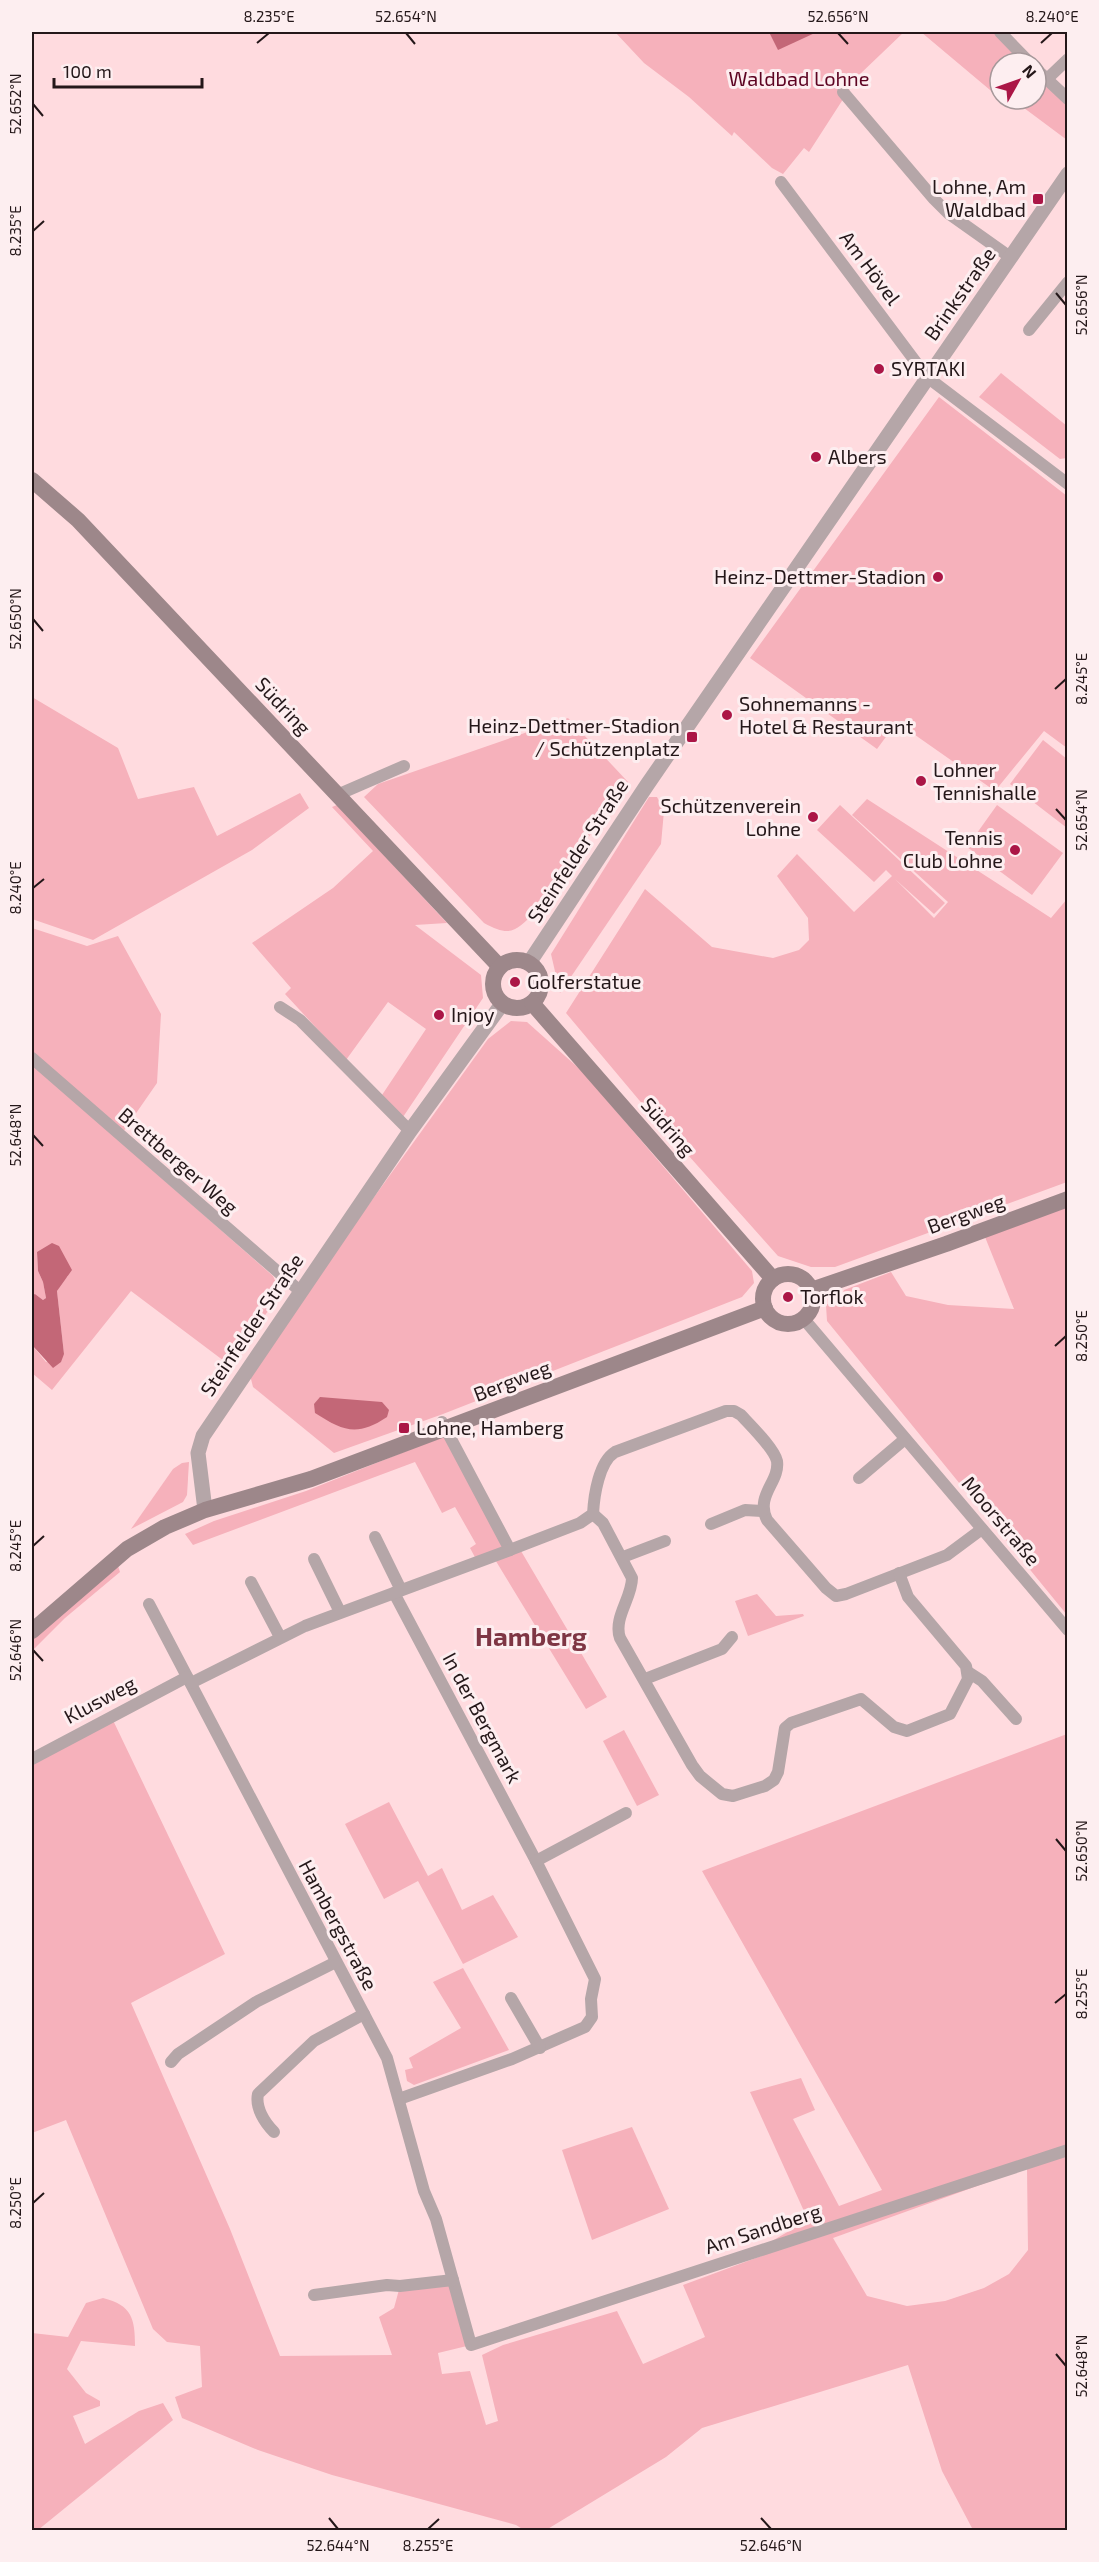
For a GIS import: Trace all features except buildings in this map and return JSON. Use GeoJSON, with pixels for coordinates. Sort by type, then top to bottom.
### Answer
{"type":"FeatureCollection","features":[{"type":"Feature","properties":{"kind":"main road","name":"Südring"},"geometry":{"type":"LineString","coordinates":[[32,480],[78,520],[500,966]]}},
{"type":"Feature","properties":{"kind":"main road"},"geometry":{"type":"LineString","coordinates":[[512,959],[529,963],[538,971],[541,983],[539,993],[532,1003],[518,1008],[502,1004],[495,996],[492,982],[500,966],[512,959]]}},
{"type":"Feature","properties":{"kind":"main road","name":"Südring"},"geometry":{"type":"LineString","coordinates":[[532,1003],[773,1279]]}},
{"type":"Feature","properties":{"kind":"main road","name":"Bergweg"},"geometry":{"type":"LineString","coordinates":[[811,1290],[1068,1199]]}},
{"type":"Feature","properties":{"kind":"main road"},"geometry":{"type":"LineString","coordinates":[[781,1275],[793,1275],[807,1283],[811,1290],[811,1307],[803,1318],[790,1324],[778,1322],[765,1308],[764,1290],[773,1279],[781,1275]]}},
{"type":"Feature","properties":{"kind":"main road","name":"Bergweg"},"geometry":{"type":"LineString","coordinates":[[205,1510],[311,1479],[443,1425],[765,1308]]}},
{"type":"Feature","properties":{"kind":"main road"},"geometry":{"type":"LineString","coordinates":[[32,1630],[127,1549],[165,1527],[205,1510]]}},
{"type":"Feature","properties":{"kind":"street"},"geometry":{"type":"LineString","coordinates":[[1000,32],[1018,51]]}},
{"type":"Feature","properties":{"kind":"street"},"geometry":{"type":"LineString","coordinates":[[1048,78],[1068,59]]}},
{"type":"Feature","properties":{"kind":"street"},"geometry":{"type":"LineString","coordinates":[[1048,82],[1068,99]]}},
{"type":"Feature","properties":{"kind":"street"},"geometry":{"type":"LineString","coordinates":[[843,92],[948,213],[1010,257]]}},
{"type":"Feature","properties":{"kind":"street","name":"Brinkstraße"},"geometry":{"type":"LineString","coordinates":[[927,377],[1068,174]]}},
{"type":"Feature","properties":{"kind":"street","name":"Am Hövel"},"geometry":{"type":"LineString","coordinates":[[781,182],[927,377],[1067,483]]}},
{"type":"Feature","properties":{"kind":"street"},"geometry":{"type":"LineString","coordinates":[[1029,330],[1068,282]]}},
{"type":"Feature","properties":{"kind":"street","name":"Steinfelder Straße"},"geometry":{"type":"LineString","coordinates":[[529,963],[647,785],[927,377]]}},
{"type":"Feature","properties":{"kind":"street"},"geometry":{"type":"LineString","coordinates":[[338,795],[404,765]]}},
{"type":"Feature","properties":{"kind":"street","name":"Steinfelder Straße"},"geometry":{"type":"LineString","coordinates":[[205,1510],[198,1453],[203,1436],[410,1131],[502,1004]]}},
{"type":"Feature","properties":{"kind":"street"},"geometry":{"type":"LineString","coordinates":[[280,1007],[300,1020],[410,1131]]}},
{"type":"Feature","properties":{"kind":"street","name":"Brettberger Weg"},"geometry":{"type":"LineString","coordinates":[[32,1058],[300,1291]]}},
{"type":"Feature","properties":{"kind":"street","name":"Moorstraße"},"geometry":{"type":"LineString","coordinates":[[803,1318],[1068,1630]]}},
{"type":"Feature","properties":{"kind":"street"},"geometry":{"type":"LineString","coordinates":[[593,1514],[594,1498],[609,1456],[726,1411],[734,1411],[741,1415],[773,1452],[777,1461],[762,1511],[767,1520],[811,1571],[836,1596],[947,1555],[982,1529]]}},
{"type":"Feature","properties":{"kind":"street"},"geometry":{"type":"LineString","coordinates":[[443,1425],[510,1550]]}},
{"type":"Feature","properties":{"kind":"street"},"geometry":{"type":"LineString","coordinates":[[858,1478],[905,1438]]}},
{"type":"Feature","properties":{"kind":"street"},"geometry":{"type":"LineString","coordinates":[[711,1524],[745,1510],[762,1511]]}},
{"type":"Feature","properties":{"kind":"street"},"geometry":{"type":"LineString","coordinates":[[189,1680],[280,1637],[340,1612],[580,1523],[593,1514]]}},
{"type":"Feature","properties":{"kind":"street"},"geometry":{"type":"LineString","coordinates":[[593,1514],[603,1523],[630,1572],[632,1585],[618,1631],[694,1768],[722,1794],[733,1796],[765,1786],[774,1780],[778,1772],[783,1734],[791,1723],[861,1699],[894,1727],[907,1731],[950,1714],[968,1680],[968,1672]]}},
{"type":"Feature","properties":{"kind":"street","name":"In der Bergmark"},"geometry":{"type":"LineString","coordinates":[[375,1537],[398,1592],[595,1979],[590,2023],[576,2032],[540,2048],[399,2099]]}},
{"type":"Feature","properties":{"kind":"street"},"geometry":{"type":"LineString","coordinates":[[623,1557],[665,1541]]}},
{"type":"Feature","properties":{"kind":"street"},"geometry":{"type":"LineString","coordinates":[[314,1559],[340,1612]]}},
{"type":"Feature","properties":{"kind":"street"},"geometry":{"type":"LineString","coordinates":[[899,1573],[908,1597],[960,1659],[968,1672],[982,1681],[1016,1719]]}},
{"type":"Feature","properties":{"kind":"street"},"geometry":{"type":"LineString","coordinates":[[252,1582],[280,1637]]}},
{"type":"Feature","properties":{"kind":"street","name":"Hambergstraße"},"geometry":{"type":"LineString","coordinates":[[149,1604],[387,2058],[424,2191],[436,2219],[471,2345]]}},
{"type":"Feature","properties":{"kind":"street"},"geometry":{"type":"LineString","coordinates":[[645,1679],[722,1649],[732,1637]]}},
{"type":"Feature","properties":{"kind":"street","name":"Klusweg"},"geometry":{"type":"LineString","coordinates":[[32,1759],[189,1680]]}},
{"type":"Feature","properties":{"kind":"street"},"geometry":{"type":"LineString","coordinates":[[536,1861],[626,1813]]}},
{"type":"Feature","properties":{"kind":"street"},"geometry":{"type":"LineString","coordinates":[[171,2062],[187,2047],[256,2002],[336,1962]]}},
{"type":"Feature","properties":{"kind":"street"},"geometry":{"type":"LineString","coordinates":[[511,1998],[540,2048]]}},
{"type":"Feature","properties":{"kind":"street"},"geometry":{"type":"LineString","coordinates":[[274,2132],[265,2122],[257,2101],[258,2094],[314,2042],[364,2014]]}},
{"type":"Feature","properties":{"kind":"street","name":"Am Sandberg"},"geometry":{"type":"LineString","coordinates":[[471,2345],[1068,2150]]}},
{"type":"Feature","properties":{"kind":"street"},"geometry":{"type":"LineString","coordinates":[[314,2295],[387,2285],[400,2286],[453,2280]]}},
{"type":"Feature","properties":{"kind":"green space","name":"Waldbad Lohne"},"geometry":{"type":"Polygon","coordinates":[[[615,32],[904,32],[858,76],[809,152],[804,148],[783,174],[772,168],[734,132],[732,136],[689,97],[644,63],[615,32]]]}},
{"type":"Feature","properties":{"kind":"green space"},"geometry":{"type":"Polygon","coordinates":[[[921,32],[993,32],[1011,51],[988,51],[988,88],[921,32]]]}},
{"type":"Feature","properties":{"kind":"green space"},"geometry":{"type":"Polygon","coordinates":[[[1048,88],[1067,105],[1067,140],[1028,111],[1048,111],[1048,88]]]}},
{"type":"Feature","properties":{"kind":"green space"},"geometry":{"type":"Polygon","coordinates":[[[1001,373],[1067,426],[1067,458],[1060,459],[979,397],[1001,373]]]}},
{"type":"Feature","properties":{"kind":"green space","name":"Heinz-Dettmer-Stadion"},"geometry":{"type":"Polygon","coordinates":[[[939,397],[1067,496],[1067,748],[1044,731],[995,791],[908,730],[894,726],[877,749],[750,658],[939,397]]]}},
{"type":"Feature","properties":{"kind":"green space"},"geometry":{"type":"Polygon","coordinates":[[[32,697],[118,748],[138,799],[194,787],[217,836],[300,793],[309,808],[252,850],[93,940],[32,919],[32,697]]]}},
{"type":"Feature","properties":{"kind":"green space"},"geometry":{"type":"Polygon","coordinates":[[[568,718],[628,782],[536,911],[513,930],[493,928],[484,923],[364,797],[378,784],[568,718]]]}},
{"type":"Feature","properties":{"kind":"green space","name":"Tennis Club Lohne"},"geometry":{"type":"Polygon","coordinates":[[[1043,740],[1067,759],[1067,828],[1010,784],[1043,740]]]}},
{"type":"Feature","properties":{"kind":"green space"},"geometry":{"type":"Polygon","coordinates":[[[649,797],[657,797],[664,811],[661,844],[560,993],[551,954],[649,797]]]}},
{"type":"Feature","properties":{"kind":"green space"},"geometry":{"type":"Polygon","coordinates":[[[867,799],[1051,918],[1067,899],[1067,1182],[835,1267],[811,1267],[778,1256],[639,1100],[566,1013],[645,889],[712,947],[773,958],[799,950],[809,940],[808,918],[777,876],[797,854],[854,912],[892,876],[886,870],[874,882],[817,830],[840,805],[945,903],[934,914],[895,879],[934,918],[948,902],[852,815],[867,799]]]}},
{"type":"Feature","properties":{"kind":"green space"},"geometry":{"type":"Polygon","coordinates":[[[337,805],[447,923],[415,925],[481,975],[483,998],[403,1117],[382,1095],[426,1029],[388,1002],[346,1060],[285,994],[291,988],[252,943],[333,888],[373,851],[332,807],[337,805]]]}},
{"type":"Feature","properties":{"kind":"green space","name":"Tennis Club Lohne"},"geometry":{"type":"Polygon","coordinates":[[[997,805],[1063,853],[1032,895],[967,847],[997,805]]]}},
{"type":"Feature","properties":{"kind":"green space"},"geometry":{"type":"Polygon","coordinates":[[[32,928],[87,946],[118,936],[161,1014],[157,1083],[123,1132],[32,1052],[32,928]]]}},
{"type":"Feature","properties":{"kind":"green space"},"geometry":{"type":"Polygon","coordinates":[[[511,1021],[527,1022],[583,1072],[752,1271],[754,1283],[742,1297],[443,1414],[334,1453],[253,1387],[250,1375],[310,1286],[488,1039],[511,1021]]]}},
{"type":"Feature","properties":{"kind":"green space"},"geometry":{"type":"Polygon","coordinates":[[[32,1064],[273,1276],[281,1294],[228,1364],[131,1291],[52,1390],[32,1373],[32,1345],[46,1362],[64,1354],[57,1291],[68,1276],[37,1252],[38,1271],[46,1298],[43,1300],[35,1294],[32,1295],[32,1064]]]}},
{"type":"Feature","properties":{"kind":"green space"},"geometry":{"type":"Polygon","coordinates":[[[1067,1207],[1067,1615],[827,1321],[826,1305],[841,1297],[844,1290],[891,1272],[906,1296],[948,1305],[1014,1309],[985,1237],[1067,1207]]]}},
{"type":"Feature","properties":{"kind":"green space"},"geometry":{"type":"Polygon","coordinates":[[[444,1436],[507,1554],[521,1551],[607,1697],[586,1709],[491,1553],[476,1559],[470,1548],[476,1544],[455,1507],[442,1513],[415,1462],[193,1545],[185,1534],[214,1521],[306,1491],[444,1436]]]}},
{"type":"Feature","properties":{"kind":"green space"},"geometry":{"type":"Polygon","coordinates":[[[189,1462],[187,1495],[183,1502],[131,1529],[173,1469],[182,1463],[189,1462]]]}},
{"type":"Feature","properties":{"kind":"green space"},"geometry":{"type":"Polygon","coordinates":[[[118,1566],[120,1572],[65,1618],[32,1651],[32,1636],[118,1566]]]}},
{"type":"Feature","properties":{"kind":"green space"},"geometry":{"type":"Polygon","coordinates":[[[757,1594],[776,1616],[803,1614],[804,1616],[748,1636],[735,1601],[757,1594]]]}},
{"type":"Feature","properties":{"kind":"green space"},"geometry":{"type":"Polygon","coordinates":[[[110,1714],[225,1954],[131,2003],[230,2229],[280,2356],[392,2355],[379,2317],[394,2308],[400,2286],[453,2280],[471,2345],[438,2353],[442,2374],[470,2371],[486,2425],[498,2421],[482,2355],[503,2345],[617,2311],[643,2364],[705,2337],[683,2285],[764,2255],[772,2241],[808,2220],[750,2092],[801,2078],[815,2110],[793,2119],[839,2206],[882,2190],[702,1871],[1067,1734],[1067,2530],[973,2530],[942,2471],[908,2365],[702,2428],[666,2457],[546,2530],[524,2530],[516,2525],[332,2475],[258,2450],[182,2418],[175,2397],[202,2387],[200,2346],[167,2342],[153,2329],[66,2120],[32,2133],[32,1753],[110,1714]],[[1027,2168],[833,2238],[867,2296],[907,2306],[945,2301],[984,2288],[1009,2274],[1028,2250],[1027,2168]]]}},
{"type":"Feature","properties":{"kind":"green space"},"geometry":{"type":"Polygon","coordinates":[[[624,1730],[659,1795],[637,1806],[603,1741],[624,1730]]]}},
{"type":"Feature","properties":{"kind":"green space"},"geometry":{"type":"Polygon","coordinates":[[[389,1802],[428,1876],[442,1868],[462,1910],[493,1895],[518,1937],[463,1964],[418,1881],[384,1899],[345,1824],[389,1802]]]}},
{"type":"Feature","properties":{"kind":"green space"},"geometry":{"type":"Polygon","coordinates":[[[463,1968],[509,2050],[414,2085],[407,2081],[405,2070],[413,2068],[409,2058],[461,2028],[433,1982],[463,1968]]]}},
{"type":"Feature","properties":{"kind":"green space"},"geometry":{"type":"Polygon","coordinates":[[[632,2127],[669,2209],[592,2240],[562,2150],[632,2127]]]}},
{"type":"Feature","properties":{"kind":"green space"},"geometry":{"type":"Polygon","coordinates":[[[103,2298],[120,2305],[130,2314],[133,2321],[135,2346],[81,2341],[67,2369],[86,2393],[100,2401],[100,2406],[73,2416],[85,2444],[139,2411],[163,2403],[173,2420],[38,2530],[32,2530],[32,2333],[68,2337],[86,2303],[103,2298]]]}},
{"type":"Feature","properties":{"kind":"shaded area"},"geometry":{"type":"Polygon","coordinates":[[[769,32],[817,32],[778,50],[769,32]]]}},
{"type":"Feature","properties":{"kind":"shaded area"},"geometry":{"type":"Polygon","coordinates":[[[52,1243],[59,1246],[72,1270],[57,1291],[64,1354],[61,1362],[53,1368],[32,1345],[32,1295],[35,1294],[43,1300],[46,1298],[38,1271],[37,1252],[52,1243]]]}},
{"type":"Feature","properties":{"kind":"shaded area"},"geometry":{"type":"Polygon","coordinates":[[[320,1397],[382,1402],[389,1410],[387,1417],[376,1423],[367,1427],[350,1429],[334,1424],[315,1413],[314,1404],[320,1397]]]}},
{"type":"Feature","properties":{"kind":"place","name":"Lohne, Am Waldbad"},"geometry":{"type":"Point","coordinates":[1038,199]}},
{"type":"Feature","properties":{"kind":"place","name":"SYRTAKI"},"geometry":{"type":"Point","coordinates":[879,369]}},
{"type":"Feature","properties":{"kind":"place","name":"Albers"},"geometry":{"type":"Point","coordinates":[816,457]}},
{"type":"Feature","properties":{"kind":"place","name":"Heinz-Dettmer-Stadion"},"geometry":{"type":"Point","coordinates":[938,577]}},
{"type":"Feature","properties":{"kind":"place","name":"Sohnemanns - Hotel & Restaurant"},"geometry":{"type":"Point","coordinates":[727,715]}},
{"type":"Feature","properties":{"kind":"place","name":"Heinz-Dettmer-Stadion / Schützenplatz"},"geometry":{"type":"Point","coordinates":[692,737]}},
{"type":"Feature","properties":{"kind":"place","name":"Lohner Tennishalle"},"geometry":{"type":"Point","coordinates":[921,781]}},
{"type":"Feature","properties":{"kind":"place","name":"Schützenverein Lohne"},"geometry":{"type":"Point","coordinates":[813,817]}},
{"type":"Feature","properties":{"kind":"place","name":"Tennis Club Lohne"},"geometry":{"type":"Point","coordinates":[1015,850]}},
{"type":"Feature","properties":{"kind":"place","name":"Golferstatue"},"geometry":{"type":"Point","coordinates":[515,982]}},
{"type":"Feature","properties":{"kind":"place","name":"Injoy"},"geometry":{"type":"Point","coordinates":[439,1015]}},
{"type":"Feature","properties":{"kind":"place","name":"Torflok"},"geometry":{"type":"Point","coordinates":[788,1297]}},
{"type":"Feature","properties":{"kind":"place","name":"Lohne, Hamberg"},"geometry":{"type":"Point","coordinates":[404,1428]}},
{"type":"Feature","properties":{"kind":"district","name":"Hamberg"},"geometry":{"type":"Point","coordinates":[531,1637]}}]}
